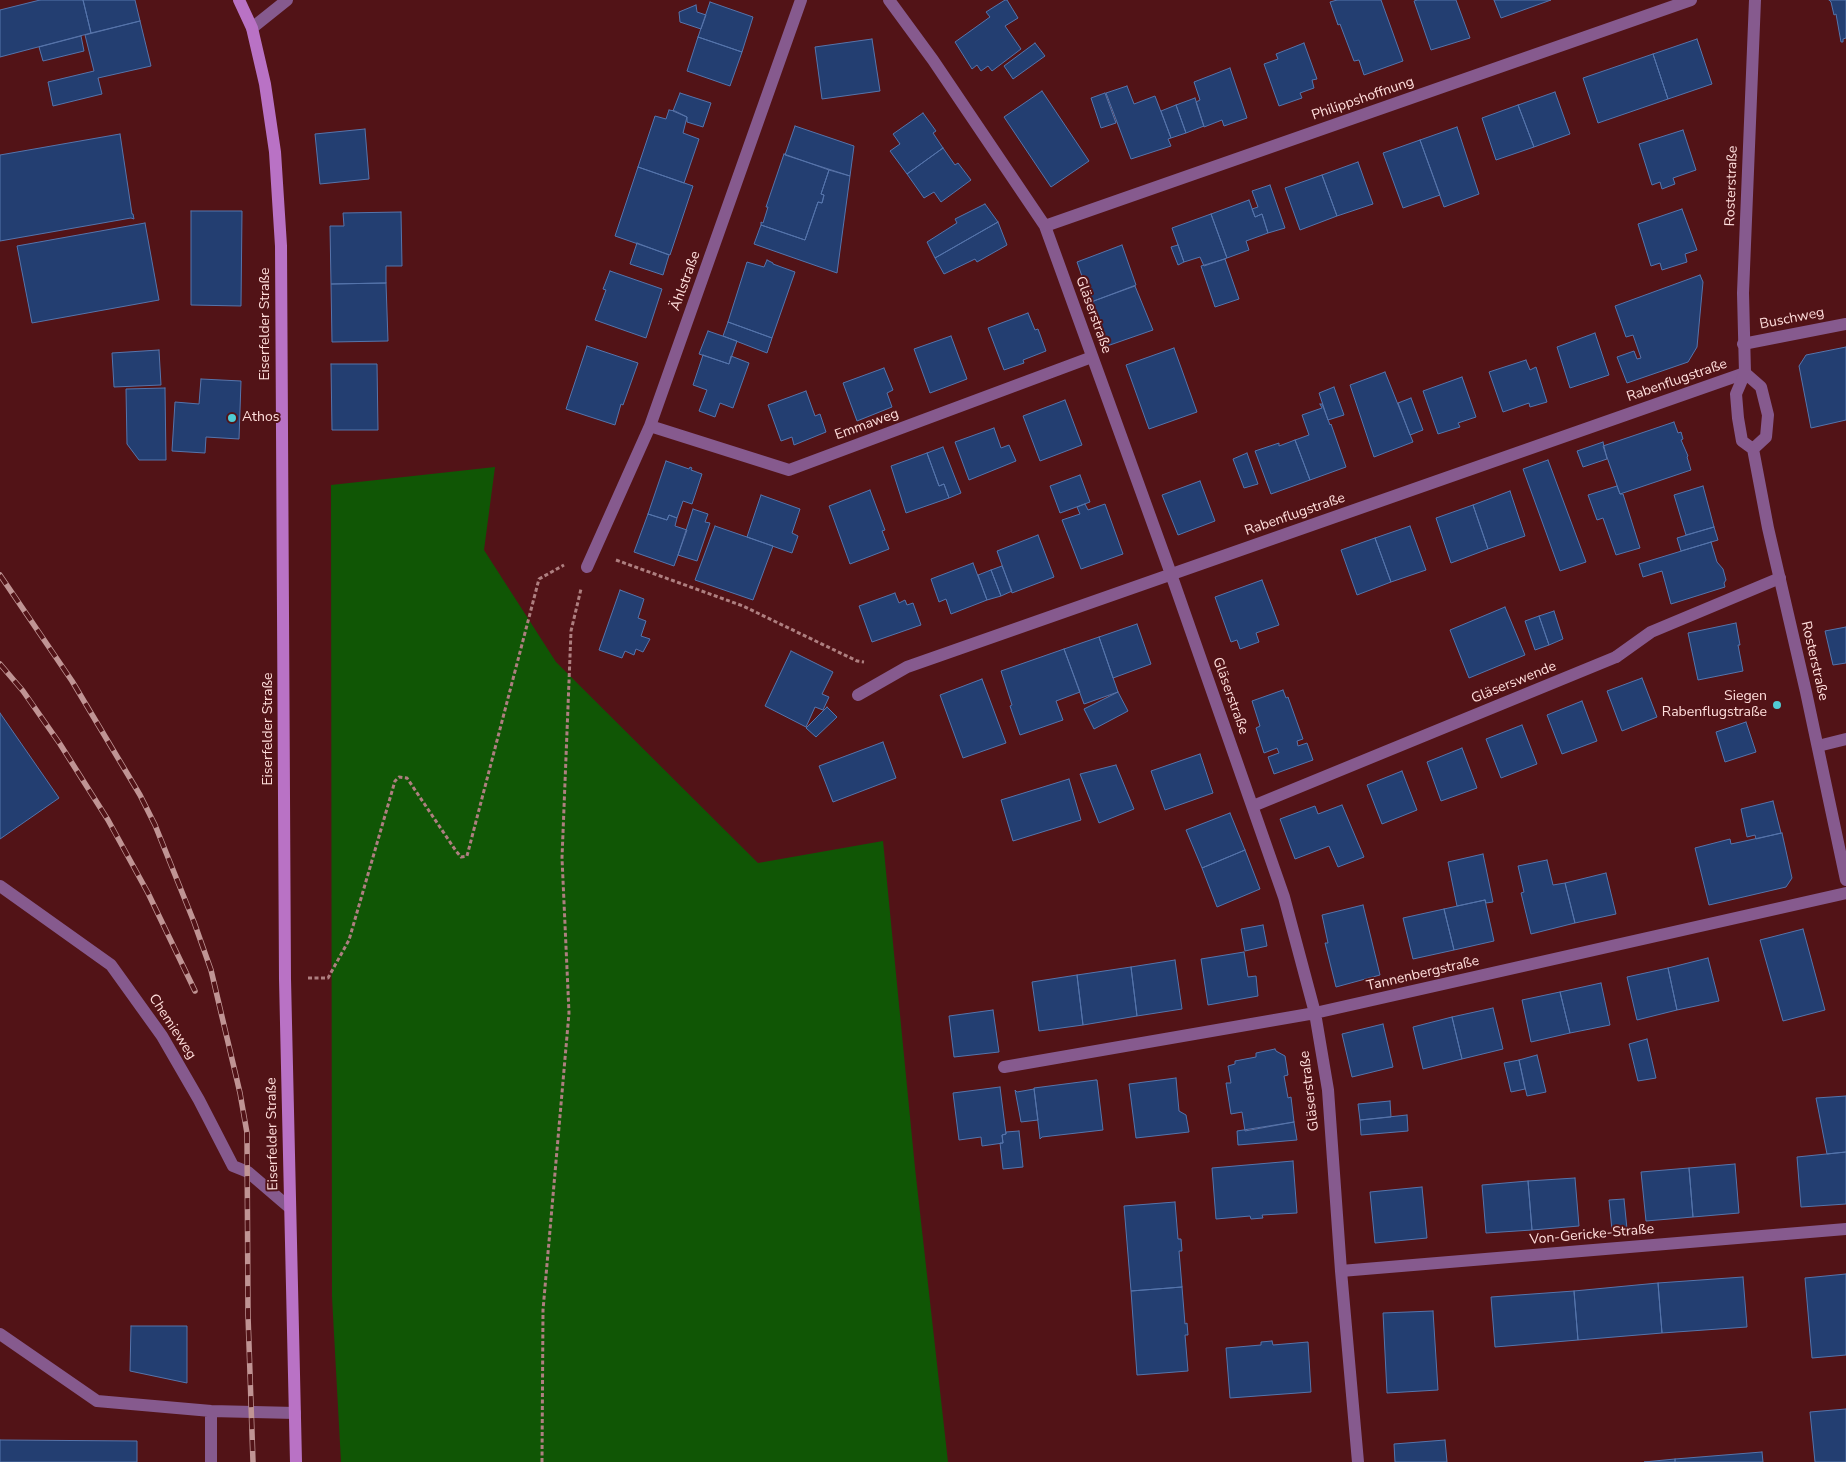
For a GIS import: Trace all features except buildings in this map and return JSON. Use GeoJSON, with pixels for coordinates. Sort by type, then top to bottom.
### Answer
{"type":"FeatureCollection","features":[{"type":"Feature","properties":{"kind":"main road","name":"Eiserfelder Straße"},"geometry":{"type":"LineString","coordinates":[[239,0],[252,28],[265,84],[275,152],[281,246],[285,979],[296,1462]]}},
{"type":"Feature","properties":{"kind":"street"},"geometry":{"type":"LineString","coordinates":[[252,28],[287,0]]}},
{"type":"Feature","properties":{"kind":"street","name":"Ählstraße"},"geometry":{"type":"LineString","coordinates":[[587,566],[650,426],[801,0]]}},
{"type":"Feature","properties":{"kind":"street","name":"Gläserstraße"},"geometry":{"type":"LineString","coordinates":[[889,0],[933,60],[1045,226],[1171,574],[1284,896],[1315,1013],[1328,1090],[1340,1272],[1358,1462]]}},
{"type":"Feature","properties":{"kind":"street","name":"Philippshoffnung"},"geometry":{"type":"LineString","coordinates":[[1045,226],[1691,0]]}},
{"type":"Feature","properties":{"kind":"street","name":"Rosterstraße"},"geometry":{"type":"LineString","coordinates":[[1755,0],[1743,293],[1745,372],[1736,394],[1738,418],[1742,441],[1754,449],[1768,528],[1818,746],[1846,880]]}},
{"type":"Feature","properties":{"kind":"street","name":"Buschweg"},"geometry":{"type":"LineString","coordinates":[[1743,344],[1846,324]]}},
{"type":"Feature","properties":{"kind":"street","name":"Emmaweg"},"geometry":{"type":"LineString","coordinates":[[650,426],[789,470],[1092,357]]}},
{"type":"Feature","properties":{"kind":"street"},"geometry":{"type":"LineString","coordinates":[[1745,372],[1761,388],[1768,415],[1766,437],[1754,449]]}},
{"type":"Feature","properties":{"kind":"street","name":"Rabenflugstraße"},"geometry":{"type":"LineString","coordinates":[[858,695],[907,666],[1745,372]]}},
{"type":"Feature","properties":{"kind":"street","name":"Gläserswende"},"geometry":{"type":"LineString","coordinates":[[1253,806],[1616,657],[1651,632],[1780,578]]}},
{"type":"Feature","properties":{"kind":"street"},"geometry":{"type":"LineString","coordinates":[[1818,746],[1846,739]]}},
{"type":"Feature","properties":{"kind":"street","name":"Chemieweg"},"geometry":{"type":"LineString","coordinates":[[0,886],[111,965],[162,1036],[199,1100],[233,1166],[248,1172],[290,1208]]}},
{"type":"Feature","properties":{"kind":"street","name":"Tannenbergstraße"},"geometry":{"type":"LineString","coordinates":[[1004,1067],[1315,1013],[1846,894]]}},
{"type":"Feature","properties":{"kind":"street","name":"Von-Gericke-Straße"},"geometry":{"type":"LineString","coordinates":[[1340,1272],[1846,1229]]}},
{"type":"Feature","properties":{"kind":"street"},"geometry":{"type":"LineString","coordinates":[[0,1334],[97,1401],[211,1411],[295,1413]]}},
{"type":"Feature","properties":{"kind":"street"},"geometry":{"type":"LineString","coordinates":[[211,1411],[211,1462]]}},
{"type":"Feature","properties":{"kind":"path"},"geometry":{"type":"LineString","coordinates":[[285,979],[328,978],[349,940],[395,781],[398,777],[406,778],[456,851],[461,857],[467,856],[539,579],[565,564],[587,566],[612,559],[743,606],[856,661],[865,662]]}},
{"type":"Feature","properties":{"kind":"path"},"geometry":{"type":"LineString","coordinates":[[542,1462],[543,1310],[569,1013],[562,858],[571,630],[587,566]]}},
{"type":"Feature","properties":{"kind":"green space"},"geometry":{"type":"Polygon","coordinates":[[[495,467],[484,550],[556,662],[758,863],[883,841],[915,1168],[948,1462],[341,1462],[332,1297],[331,485],[495,467]]]}},
{"type":"Feature","properties":{"kind":"railway"},"geometry":{"type":"LineString","coordinates":[[0,575],[72,681],[140,795],[155,825],[211,970],[240,1093],[247,1133],[248,1315],[253,1462]]}},
{"type":"Feature","properties":{"kind":"railway"},"geometry":{"type":"LineString","coordinates":[[0,664],[23,691],[60,744],[108,820],[148,893],[195,991]]}},
{"type":"Feature","properties":{"kind":"place","name":"Athos"},"geometry":{"type":"Point","coordinates":[232,418]}},
{"type":"Feature","properties":{"kind":"place","name":"Siegen Rabenflugstraße"},"geometry":{"type":"Point","coordinates":[1777,705]}}]}
